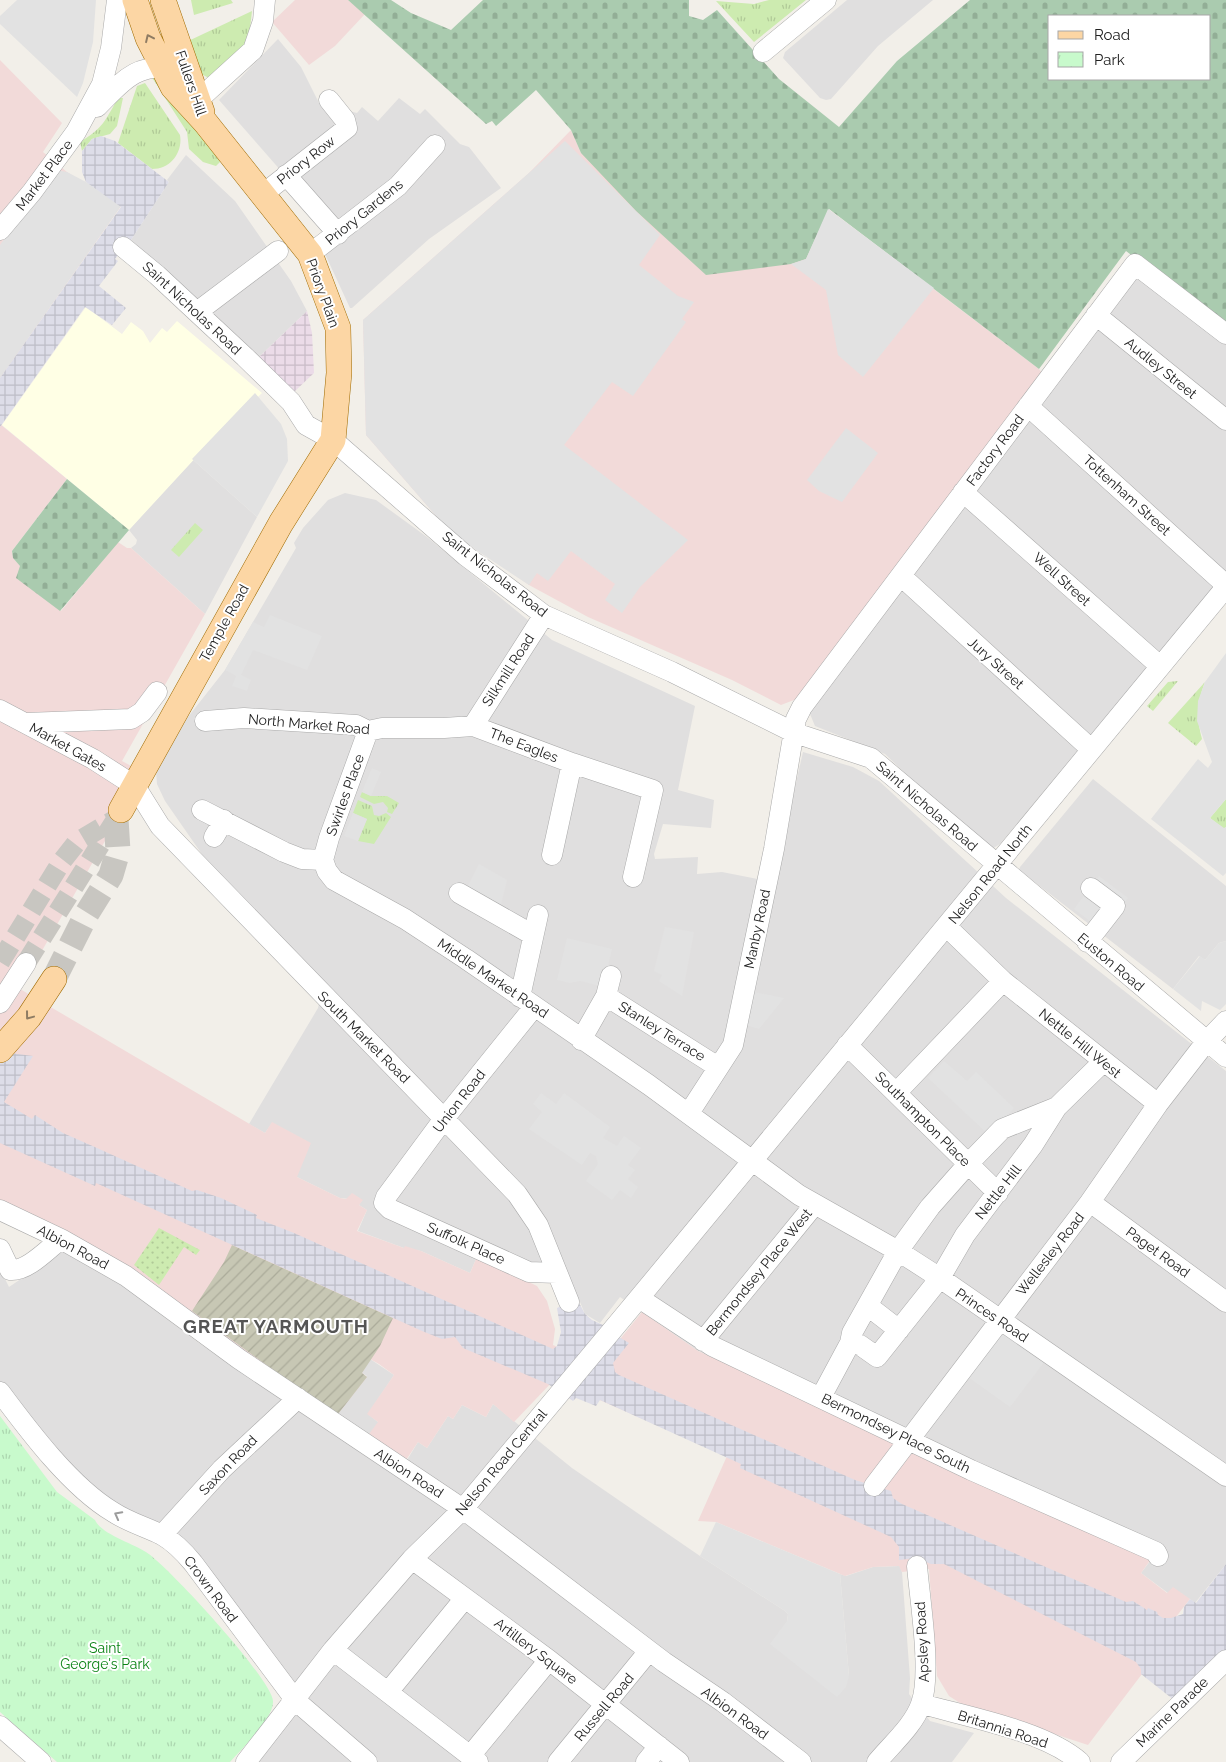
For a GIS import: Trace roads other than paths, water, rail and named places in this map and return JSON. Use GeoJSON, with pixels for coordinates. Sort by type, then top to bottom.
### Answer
{"type":"FeatureCollection","features":[{"type":"Feature","properties":{"kind":"main road","name":"Fullers Hill"},"geometry":{"type":"LineString","coordinates":[[135,0],[148,38],[173,87],[202,111]]}},
{"type":"Feature","properties":{"kind":"main road","name":"Fullers Hill"},"geometry":{"type":"LineString","coordinates":[[163,0],[202,111]]}},
{"type":"Feature","properties":{"kind":"main road","name":"Priory Plain"},"geometry":{"type":"LineString","coordinates":[[202,111],[310,254],[338,328],[339,374],[333,440]]}},
{"type":"Feature","properties":{"kind":"main road","name":"Temple Road"},"geometry":{"type":"LineString","coordinates":[[121,810],[281,523],[333,440]]}},
{"type":"Feature","properties":{"kind":"main road"},"geometry":{"type":"LineString","coordinates":[[0,1050],[29,1018],[54,979]]}},
{"type":"Feature","properties":{"kind":"street","name":"Market Place"},"geometry":{"type":"LineString","coordinates":[[85,119],[102,84],[111,48],[117,0]]}},
{"type":"Feature","properties":{"kind":"street"},"geometry":{"type":"LineString","coordinates":[[202,111],[253,50],[262,21],[264,0]]}},
{"type":"Feature","properties":{"kind":"street"},"geometry":{"type":"LineString","coordinates":[[763,52],[826,0]]}},
{"type":"Feature","properties":{"kind":"street","name":"Market Place"},"geometry":{"type":"LineString","coordinates":[[0,230],[32,192],[85,119],[130,74],[143,68],[164,67],[174,67],[188,74]]}},
{"type":"Feature","properties":{"kind":"street","name":"Priory Row"},"geometry":{"type":"LineString","coordinates":[[263,194],[347,128],[345,120],[329,100]]}},
{"type":"Feature","properties":{"kind":"street","name":"Priory Gardens"},"geometry":{"type":"LineString","coordinates":[[310,254],[398,186],[435,145]]}},
{"type":"Feature","properties":{"kind":"street"},"geometry":{"type":"LineString","coordinates":[[286,175],[338,234]]}},
{"type":"Feature","properties":{"kind":"street","name":"Saint Nicholas Road"},"geometry":{"type":"LineString","coordinates":[[123,247],[197,312],[291,402],[306,425],[333,440],[466,556],[544,615],[672,672],[795,733],[871,758],[996,866]]}},
{"type":"Feature","properties":{"kind":"street"},"geometry":{"type":"LineString","coordinates":[[197,312],[278,251]]}},
{"type":"Feature","properties":{"kind":"street","name":"Factory Road"},"geometry":{"type":"LineString","coordinates":[[795,733],[796,719],[802,707],[1135,264],[1226,334]]}},
{"type":"Feature","properties":{"kind":"street","name":"Audley Street"},"geometry":{"type":"LineString","coordinates":[[1096,315],[1226,420]]}},
{"type":"Feature","properties":{"kind":"street","name":"Tottenham Street"},"geometry":{"type":"LineString","coordinates":[[1028,406],[1226,586]]}},
{"type":"Feature","properties":{"kind":"street","name":"Well Street"},"geometry":{"type":"LineString","coordinates":[[963,492],[1160,666]]}},
{"type":"Feature","properties":{"kind":"street","name":"Jury Street"},"geometry":{"type":"LineString","coordinates":[[901,576],[1091,749]]}},
{"type":"Feature","properties":{"kind":"street","name":"Nelson Road North"},"geometry":{"type":"LineString","coordinates":[[754,1160],[1226,586]]}},
{"type":"Feature","properties":{"kind":"street","name":"Silkmill Road"},"geometry":{"type":"LineString","coordinates":[[473,726],[544,615]]}},
{"type":"Feature","properties":{"kind":"street"},"geometry":{"type":"LineString","coordinates":[[26,723],[131,719],[142,712],[157,692]]}},
{"type":"Feature","properties":{"kind":"street","name":"Market Gates"},"geometry":{"type":"LineString","coordinates":[[0,710],[93,759],[135,786]]}},
{"type":"Feature","properties":{"kind":"street","name":"North Market Road"},"geometry":{"type":"LineString","coordinates":[[205,721],[244,718],[347,724],[356,725],[368,731],[382,728],[473,726]]}},
{"type":"Feature","properties":{"kind":"street","name":"The Eagles"},"geometry":{"type":"LineString","coordinates":[[473,726],[572,763],[552,855]]}},
{"type":"Feature","properties":{"kind":"street","name":"Swirles Place"},"geometry":{"type":"LineString","coordinates":[[323,860],[329,838],[368,731]]}},
{"type":"Feature","properties":{"kind":"street","name":"Manby Road"},"geometry":{"type":"LineString","coordinates":[[689,1113],[733,1045],[774,849],[795,733]]}},
{"type":"Feature","properties":{"kind":"street"},"geometry":{"type":"LineString","coordinates":[[572,763],[653,790],[633,877]]}},
{"type":"Feature","properties":{"kind":"street","name":"South Market Road"},"geometry":{"type":"LineString","coordinates":[[135,786],[160,826],[443,1120],[517,1194],[538,1225],[569,1302]]}},
{"type":"Feature","properties":{"kind":"street"},"geometry":{"type":"LineString","coordinates":[[202,810],[219,829],[302,858],[323,860]]}},
{"type":"Feature","properties":{"kind":"street","name":"Middle Market Road"},"geometry":{"type":"LineString","coordinates":[[323,860],[327,871],[334,880],[405,919],[689,1113],[754,1160]]}},
{"type":"Feature","properties":{"kind":"street","name":"Euston Road"},"geometry":{"type":"LineString","coordinates":[[996,866],[1226,1057]]}},
{"type":"Feature","properties":{"kind":"street"},"geometry":{"type":"LineString","coordinates":[[1087,942],[1115,906],[1091,888]]}},
{"type":"Feature","properties":{"kind":"street"},"geometry":{"type":"LineString","coordinates":[[459,893],[533,935]]}},
{"type":"Feature","properties":{"kind":"street"},"geometry":{"type":"LineString","coordinates":[[527,1002],[533,935],[538,915]]}},
{"type":"Feature","properties":{"kind":"street","name":"Nettle Hill West"},"geometry":{"type":"LineString","coordinates":[[947,927],[1003,981],[1158,1104]]}},
{"type":"Feature","properties":{"kind":"street"},"geometry":{"type":"LineString","coordinates":[[0,1003],[26,963]]}},
{"type":"Feature","properties":{"kind":"street","name":"Stanley Terrace"},"geometry":{"type":"LineString","coordinates":[[581,1040],[606,996],[611,976]]}},
{"type":"Feature","properties":{"kind":"street"},"geometry":{"type":"LineString","coordinates":[[897,1092],[1003,981]]}},
{"type":"Feature","properties":{"kind":"street","name":"Stanley Terrace"},"geometry":{"type":"LineString","coordinates":[[606,996],[718,1066]]}},
{"type":"Feature","properties":{"kind":"street","name":"Union Road"},"geometry":{"type":"LineString","coordinates":[[386,1197],[527,1002]]}},
{"type":"Feature","properties":{"kind":"street","name":"Wellesley Road"},"geometry":{"type":"LineString","coordinates":[[874,1486],[1090,1202],[1158,1104],[1206,1042],[1226,1021]]}},
{"type":"Feature","properties":{"kind":"street","name":"Southampton Place"},"geometry":{"type":"LineString","coordinates":[[847,1045],[998,1193]]}},
{"type":"Feature","properties":{"kind":"street"},"geometry":{"type":"LineString","coordinates":[[821,1397],[850,1343],[852,1333],[898,1251],[930,1207],[1002,1129],[1057,1108],[1104,1062]]}},
{"type":"Feature","properties":{"kind":"street","name":"Nettle Hill"},"geometry":{"type":"LineString","coordinates":[[850,1343],[860,1345],[877,1357],[940,1278],[965,1235],[998,1193],[1057,1108]]}},
{"type":"Feature","properties":{"kind":"street","name":"Princes Road"},"geometry":{"type":"LineString","coordinates":[[754,1160],[815,1204],[898,1251],[940,1278],[977,1306],[1226,1476]]}},
{"type":"Feature","properties":{"kind":"street","name":"Nelson Road Central"},"geometry":{"type":"LineString","coordinates":[[246,1762],[296,1701],[333,1650],[412,1559],[463,1508],[754,1160]]}},
{"type":"Feature","properties":{"kind":"street","name":"Suffolk Place"},"geometry":{"type":"LineString","coordinates":[[386,1197],[384,1203],[390,1210],[529,1272],[557,1273]]}},
{"type":"Feature","properties":{"kind":"street","name":"Paget Road"},"geometry":{"type":"LineString","coordinates":[[1090,1202],[1226,1302]]}},
{"type":"Feature","properties":{"kind":"street","name":"Bermondsey Place West"},"geometry":{"type":"LineString","coordinates":[[702,1341],[815,1204]]}},
{"type":"Feature","properties":{"kind":"street","name":"Albion Road"},"geometry":{"type":"LineString","coordinates":[[1,1214],[61,1239],[126,1276],[239,1359],[463,1508],[649,1651],[723,1702],[801,1762]]}},
{"type":"Feature","properties":{"kind":"street"},"geometry":{"type":"LineString","coordinates":[[0,1249],[10,1270],[15,1270],[28,1264],[61,1239]]}},
{"type":"Feature","properties":{"kind":"street","name":"Bermondsey Place South"},"geometry":{"type":"LineString","coordinates":[[639,1298],[702,1341],[909,1440],[1156,1552],[1158,1556]]}},
{"type":"Feature","properties":{"kind":"street"},"geometry":{"type":"LineString","coordinates":[[868,1306],[899,1330]]}},
{"type":"Feature","properties":{"kind":"street","name":"Crown Road"},"geometry":{"type":"LineString","coordinates":[[0,1392],[48,1454],[97,1500],[112,1512],[162,1535],[178,1546],[193,1562],[296,1701],[367,1762]]}},
{"type":"Feature","properties":{"kind":"street","name":"Saxon Road"},"geometry":{"type":"LineString","coordinates":[[162,1535],[222,1469],[298,1398]]}},
{"type":"Feature","properties":{"kind":"street","name":"Artillery Square"},"geometry":{"type":"LineString","coordinates":[[412,1559],[607,1704],[679,1762]]}},
{"type":"Feature","properties":{"kind":"street","name":"Apsley Road"},"geometry":{"type":"LineString","coordinates":[[877,1762],[915,1716],[922,1704],[925,1683],[925,1658],[917,1566]]}},
{"type":"Feature","properties":{"kind":"street"},"geometry":{"type":"LineString","coordinates":[[388,1692],[465,1598]]}},
{"type":"Feature","properties":{"kind":"street"},"geometry":{"type":"LineString","coordinates":[[333,1650],[474,1759],[549,1660]]}},
{"type":"Feature","properties":{"kind":"street","name":"Russell Road"},"geometry":{"type":"LineString","coordinates":[[558,1762],[649,1651]]}},
{"type":"Feature","properties":{"kind":"street","name":"Marine Parade"},"geometry":{"type":"LineString","coordinates":[[1121,1762],[1225,1658]]}},
{"type":"Feature","properties":{"kind":"street","name":"Britannia Road"},"geometry":{"type":"LineString","coordinates":[[922,1704],[1005,1727],[1059,1746],[1080,1762]]}},
{"type":"Feature","properties":{"kind":"street"},"geometry":{"type":"LineString","coordinates":[[0,1726],[40,1762]]}},
{"type":"Feature","properties":{"kind":"street"},"geometry":{"type":"LineString","coordinates":[[646,1762],[659,1746]]}},
{"type":"Feature","properties":{"kind":"tunnel"},"geometry":{"type":"LineString","coordinates":[[54,979],[86,915],[111,875],[118,851],[116,819],[121,810]]}},
{"type":"Feature","properties":{"kind":"tunnel"},"geometry":{"type":"LineString","coordinates":[[0,962],[62,861],[77,842],[116,819]]}},
{"type":"Feature","properties":{"kind":"tunnel"},"geometry":{"type":"LineString","coordinates":[[26,963],[115,821]]}},
{"type":"Feature","properties":{"kind":"district","name":"GREAT YARMOUTH"},"geometry":{"type":"Point","coordinates":[276,1326]}},
{"type":"Feature","properties":{"kind":"park label","name":"Saint George's Park"},"geometry":{"type":"Point","coordinates":[105,1656]}}]}
